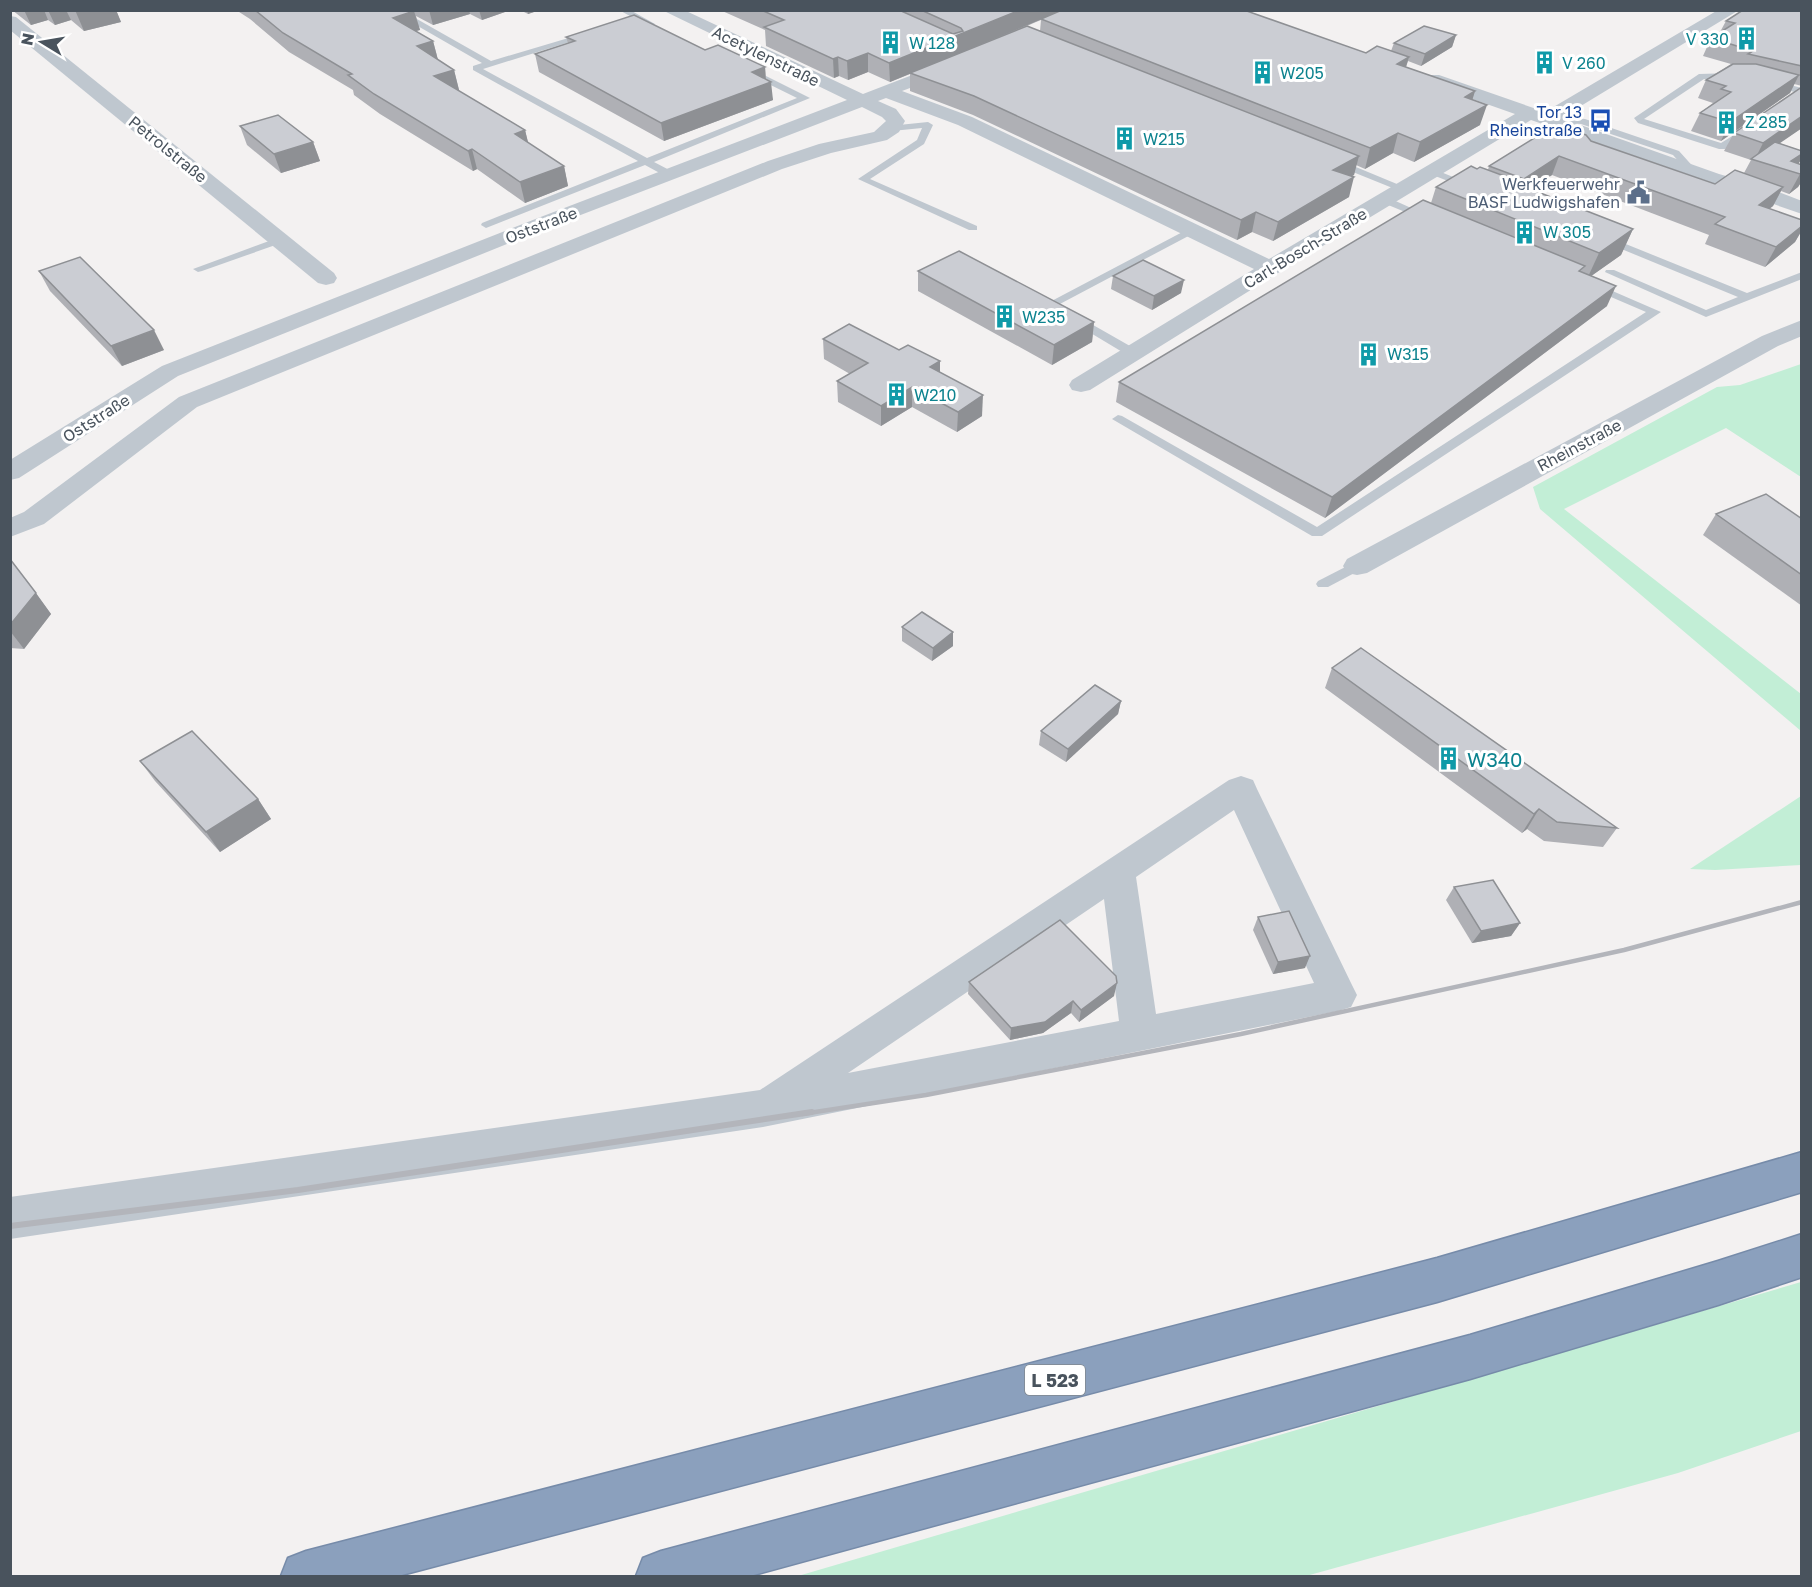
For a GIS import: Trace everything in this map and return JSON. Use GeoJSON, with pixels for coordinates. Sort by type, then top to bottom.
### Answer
{"type":"FeatureCollection","features":[{"type":"Feature","properties":{"kind":"highway","name":"L 523"},"geometry":{"type":"LineString","coordinates":[[306,1576],[1437,1281],[1802,1172]]}},
{"type":"Feature","properties":{"kind":"highway"},"geometry":{"type":"LineString","coordinates":[[661,1576],[1470,1357],[1718,1283],[1802,1255]]}},
{"type":"Feature","properties":{"kind":"street","name":"Carl-Bosch-Straße"},"geometry":{"type":"LineString","coordinates":[[1081,385],[1270,268],[1433,172],[1731,10]]}},
{"type":"Feature","properties":{"kind":"street","name":"Acetylenstraße"},"geometry":{"type":"LineString","coordinates":[[683,12],[854,99],[889,113],[896,121],[892,128]]}},
{"type":"Feature","properties":{"kind":"street","name":"Petrolstraße"},"geometry":{"type":"LineString","coordinates":[[10,21],[326,278]]}},
{"type":"Feature","properties":{"kind":"street","name":"Oststraße"},"geometry":{"type":"LineString","coordinates":[[10,472],[170,371],[671,175],[854,99],[887,92],[964,54],[857,88],[854,99]]}},
{"type":"Feature","properties":{"kind":"street"},"geometry":{"type":"LineString","coordinates":[[1418,74],[1801,209]]}},
{"type":"Feature","properties":{"kind":"street"},"geometry":{"type":"LineString","coordinates":[[887,92],[950,116],[1270,268]]}},
{"type":"Feature","properties":{"kind":"street"},"geometry":{"type":"LineString","coordinates":[[10,528],[34,518],[188,402],[775,165],[826,148],[880,136],[892,128]]}},
{"type":"Feature","properties":{"kind":"street","name":"Rheinstraße"},"geometry":{"type":"LineString","coordinates":[[1357,566],[1770,341],[1802,327]]}},
{"type":"Feature","properties":{"kind":"street"},"geometry":{"type":"LineString","coordinates":[[10,1218],[763,1108],[1338,995],[1241,789],[763,1108]]}},
{"type":"Feature","properties":{"kind":"street"},"geometry":{"type":"LineString","coordinates":[[1118,872],[1140,1034]]}},
{"type":"Feature","properties":{"kind":"lane"},"geometry":{"type":"LineString","coordinates":[[394,10],[490,64]]}},
{"type":"Feature","properties":{"kind":"lane"},"geometry":{"type":"LineString","coordinates":[[622,10],[658,27]]}},
{"type":"Feature","properties":{"kind":"lane"},"geometry":{"type":"LineString","coordinates":[[626,21],[637,17]]}},
{"type":"Feature","properties":{"kind":"lane"},"geometry":{"type":"LineString","coordinates":[[603,28],[476,68],[671,175]]}},
{"type":"Feature","properties":{"kind":"lane"},"geometry":{"type":"LineString","coordinates":[[486,225],[805,98],[742,68]]}},
{"type":"Feature","properties":{"kind":"lane"},"geometry":{"type":"LineString","coordinates":[[1747,76],[1702,76],[1639,118],[1641,121],[1722,147],[1755,125]]}},
{"type":"Feature","properties":{"kind":"lane"},"geometry":{"type":"LineString","coordinates":[[1758,80],[1802,91]]}},
{"type":"Feature","properties":{"kind":"lane"},"geometry":{"type":"LineString","coordinates":[[1792,98],[1802,91]]}},
{"type":"Feature","properties":{"kind":"lane"},"geometry":{"type":"LineString","coordinates":[[892,128],[928,125],[950,116]]}},
{"type":"Feature","properties":{"kind":"lane"},"geometry":{"type":"LineString","coordinates":[[928,125],[921,142],[862,179],[973,228]]}},
{"type":"Feature","properties":{"kind":"lane"},"geometry":{"type":"LineString","coordinates":[[1328,158],[1404,189]]}},
{"type":"Feature","properties":{"kind":"lane"},"geometry":{"type":"LineString","coordinates":[[1433,172],[1476,188]]}},
{"type":"Feature","properties":{"kind":"lane"},"geometry":{"type":"LineString","coordinates":[[1385,200],[1439,222]]}},
{"type":"Feature","properties":{"kind":"lane"},"geometry":{"type":"LineString","coordinates":[[1133,352],[1050,306],[1191,230]]}},
{"type":"Feature","properties":{"kind":"lane"},"geometry":{"type":"LineString","coordinates":[[1594,234],[1747,297]]}},
{"type":"Feature","properties":{"kind":"lane"},"geometry":{"type":"LineString","coordinates":[[198,269],[280,240]]}},
{"type":"Feature","properties":{"kind":"lane"},"geometry":{"type":"LineString","coordinates":[[1610,272],[1706,314],[1802,275]]}},
{"type":"Feature","properties":{"kind":"lane"},"geometry":{"type":"LineString","coordinates":[[1118,419],[1317,533],[1655,312],[1580,280]]}},
{"type":"Feature","properties":{"kind":"lane"},"geometry":{"type":"LineString","coordinates":[[1323,584],[1357,566]]}},
{"type":"Feature","properties":{"kind":"green space"},"geometry":{"type":"Polygon","coordinates":[[[1801,364],[1801,477],[1726,428],[1564,509],[1801,694],[1801,731],[1540,509],[1533,487],[1717,387],[1740,385],[1801,364]]]}},
{"type":"Feature","properties":{"kind":"green space"},"geometry":{"type":"Polygon","coordinates":[[[1801,796],[1801,865],[1715,870],[1690,869],[1801,796]]]}},
{"type":"Feature","properties":{"kind":"green space"},"geometry":{"type":"Polygon","coordinates":[[[1801,1282],[1801,1431],[1678,1473],[1306,1576],[798,1576],[1801,1282]]]}},
{"type":"Feature","properties":{"kind":"building"},"geometry":{"type":"Polygon","coordinates":[[[255,10],[414,10],[393,18],[433,41],[417,46],[454,70],[434,76],[525,130],[515,134],[564,166],[520,182],[472,149],[468,151],[374,94],[348,75],[352,74],[283,33],[255,10]]]}},
{"type":"Feature","properties":{"kind":"building"},"geometry":{"type":"Polygon","coordinates":[[[761,10],[899,10],[953,34],[963,31],[921,10],[1020,10],[889,63],[868,53],[847,61],[838,57],[833,59],[764,27],[784,20],[761,10]]]}},
{"type":"Feature","properties":{"kind":"building","name":"W205"},"geometry":{"type":"Polygon","coordinates":[[[1062,10],[1244,10],[1366,53],[1377,46],[1409,57],[1397,64],[1475,91],[1465,97],[1487,105],[1420,142],[1398,133],[1370,148],[1041,19],[1062,10]]]}},
{"type":"Feature","properties":{"kind":"building"},"geometry":{"type":"Polygon","coordinates":[[[1743,10],[1802,10],[1802,66],[1748,54],[1753,51],[1711,38],[1735,23],[1726,21],[1743,10]]]}},
{"type":"Feature","properties":{"kind":"building"},"geometry":{"type":"Polygon","coordinates":[[[634,15],[705,50],[718,45],[765,67],[752,72],[771,82],[661,123],[535,54],[575,41],[566,37],[634,15]]]}},
{"type":"Feature","properties":{"kind":"building","name":"W215"},"geometry":{"type":"Polygon","coordinates":[[[1027,26],[1359,156],[1333,170],[1354,177],[1278,222],[1256,212],[1241,220],[974,96],[910,73],[1027,26]]]}},
{"type":"Feature","properties":{"kind":"building"},"geometry":{"type":"Polygon","coordinates":[[[1424,26],[1456,35],[1425,54],[1394,43],[1424,26]]]}},
{"type":"Feature","properties":{"kind":"building"},"geometry":{"type":"Polygon","coordinates":[[[1733,64],[1756,64],[1799,75],[1730,122],[1700,113],[1731,92],[1721,89],[1726,86],[1706,80],[1733,64]]]}},
{"type":"Feature","properties":{"kind":"building"},"geometry":{"type":"Polygon","coordinates":[[[1802,87],[1802,116],[1763,143],[1734,133],[1802,87]]]}},
{"type":"Feature","properties":{"kind":"building"},"geometry":{"type":"Polygon","coordinates":[[[278,115],[313,142],[274,154],[240,126],[278,115]]]}},
{"type":"Feature","properties":{"kind":"building"},"geometry":{"type":"Polygon","coordinates":[[[1552,127],[1586,135],[1591,141],[1715,184],[1735,170],[1783,187],[1759,205],[1802,220],[1802,226],[1776,247],[1715,224],[1725,217],[1559,156],[1524,179],[1489,166],[1552,127]]]}},
{"type":"Feature","properties":{"kind":"building"},"geometry":{"type":"Polygon","coordinates":[[[1775,142],[1802,151],[1802,154],[1791,161],[1802,165],[1802,173],[1751,159],[1775,142]]]}},
{"type":"Feature","properties":{"kind":"building"},"geometry":{"type":"Polygon","coordinates":[[[1471,166],[1515,180],[1512,182],[1633,229],[1599,253],[1436,187],[1471,166]]]}},
{"type":"Feature","properties":{"kind":"building","name":"W315"},"geometry":{"type":"Polygon","coordinates":[[[1423,200],[1585,266],[1579,271],[1616,286],[1332,497],[1119,382],[1423,200]]]}},
{"type":"Feature","properties":{"kind":"building"},"geometry":{"type":"Polygon","coordinates":[[[959,251],[1094,322],[1054,345],[918,271],[959,251]]]}},
{"type":"Feature","properties":{"kind":"building"},"geometry":{"type":"Polygon","coordinates":[[[80,257],[154,330],[111,346],[39,271],[80,257]]]}},
{"type":"Feature","properties":{"kind":"building"},"geometry":{"type":"Polygon","coordinates":[[[1143,260],[1184,280],[1154,296],[1113,276],[1143,260]]]}},
{"type":"Feature","properties":{"kind":"building"},"geometry":{"type":"Polygon","coordinates":[[[849,324],[899,350],[908,345],[940,361],[930,367],[983,395],[958,412],[912,387],[881,406],[837,381],[868,363],[823,339],[849,324]]]}},
{"type":"Feature","properties":{"kind":"building"},"geometry":{"type":"Polygon","coordinates":[[[1766,494],[1802,519],[1802,575],[1716,514],[1766,494]]]}},
{"type":"Feature","properties":{"kind":"building"},"geometry":{"type":"Polygon","coordinates":[[[10,559],[36,593],[10,625],[10,559]]]}},
{"type":"Feature","properties":{"kind":"building"},"geometry":{"type":"Polygon","coordinates":[[[922,612],[953,632],[933,648],[902,627],[922,612]]]}},
{"type":"Feature","properties":{"kind":"building"},"geometry":{"type":"Polygon","coordinates":[[[1361,648],[1617,828],[1557,822],[1539,809],[1534,814],[1332,668],[1361,648]]]}},
{"type":"Feature","properties":{"kind":"building"},"geometry":{"type":"Polygon","coordinates":[[[1095,685],[1121,701],[1068,749],[1041,731],[1095,685]]]}},
{"type":"Feature","properties":{"kind":"building"},"geometry":{"type":"Polygon","coordinates":[[[192,731],[258,799],[206,832],[140,761],[192,731]]]}},
{"type":"Feature","properties":{"kind":"building"},"geometry":{"type":"Polygon","coordinates":[[[1493,880],[1520,923],[1481,931],[1454,887],[1493,880]]]}},
{"type":"Feature","properties":{"kind":"building"},"geometry":{"type":"Polygon","coordinates":[[[1289,911],[1310,956],[1278,962],[1258,917],[1289,911]]]}},
{"type":"Feature","properties":{"kind":"building"},"geometry":{"type":"Polygon","coordinates":[[[1060,920],[1116,976],[1117,983],[1081,1010],[1073,1001],[1045,1022],[1011,1028],[969,982],[1060,920]]]}},
{"type":"Feature","properties":{"kind":"railway"},"geometry":{"type":"LineString","coordinates":[[802,1114],[926,1095],[1241,1034],[1624,950],[1802,902]]}},
{"type":"Feature","properties":{"kind":"railway"},"geometry":{"type":"LineString","coordinates":[[10,1226],[298,1190],[812,1112]]}},
{"type":"Feature","properties":{"kind":"place","name":"V 330"},"geometry":{"type":"Point","coordinates":[1747,39]}},
{"type":"Feature","properties":{"kind":"place","name":"W 128"},"geometry":{"type":"Point","coordinates":[891,43]}},
{"type":"Feature","properties":{"kind":"place","name":"V 260"},"geometry":{"type":"Point","coordinates":[1544,63]}},
{"type":"Feature","properties":{"kind":"place","name":"W205"},"geometry":{"type":"Point","coordinates":[1262,73]}},
{"type":"Feature","properties":{"kind":"place","name":"Tor 13 Rheinstraße"},"geometry":{"type":"Point","coordinates":[1600,121]}},
{"type":"Feature","properties":{"kind":"place","name":"Z 285"},"geometry":{"type":"Point","coordinates":[1727,122]}},
{"type":"Feature","properties":{"kind":"place","name":"W215"},"geometry":{"type":"Point","coordinates":[1125,139]}},
{"type":"Feature","properties":{"kind":"place","name":"Werkfeuerwehr BASF Ludwigshafen"},"geometry":{"type":"Point","coordinates":[1638,193]}},
{"type":"Feature","properties":{"kind":"place","name":"W 305"},"geometry":{"type":"Point","coordinates":[1525,232]}},
{"type":"Feature","properties":{"kind":"place","name":"W235"},"geometry":{"type":"Point","coordinates":[1004,317]}},
{"type":"Feature","properties":{"kind":"place","name":"W315"},"geometry":{"type":"Point","coordinates":[1369,354]}},
{"type":"Feature","properties":{"kind":"place","name":"W210"},"geometry":{"type":"Point","coordinates":[896,395]}},
{"type":"Feature","properties":{"kind":"place","name":"W340"},"geometry":{"type":"Point","coordinates":[1449,759]}}]}
